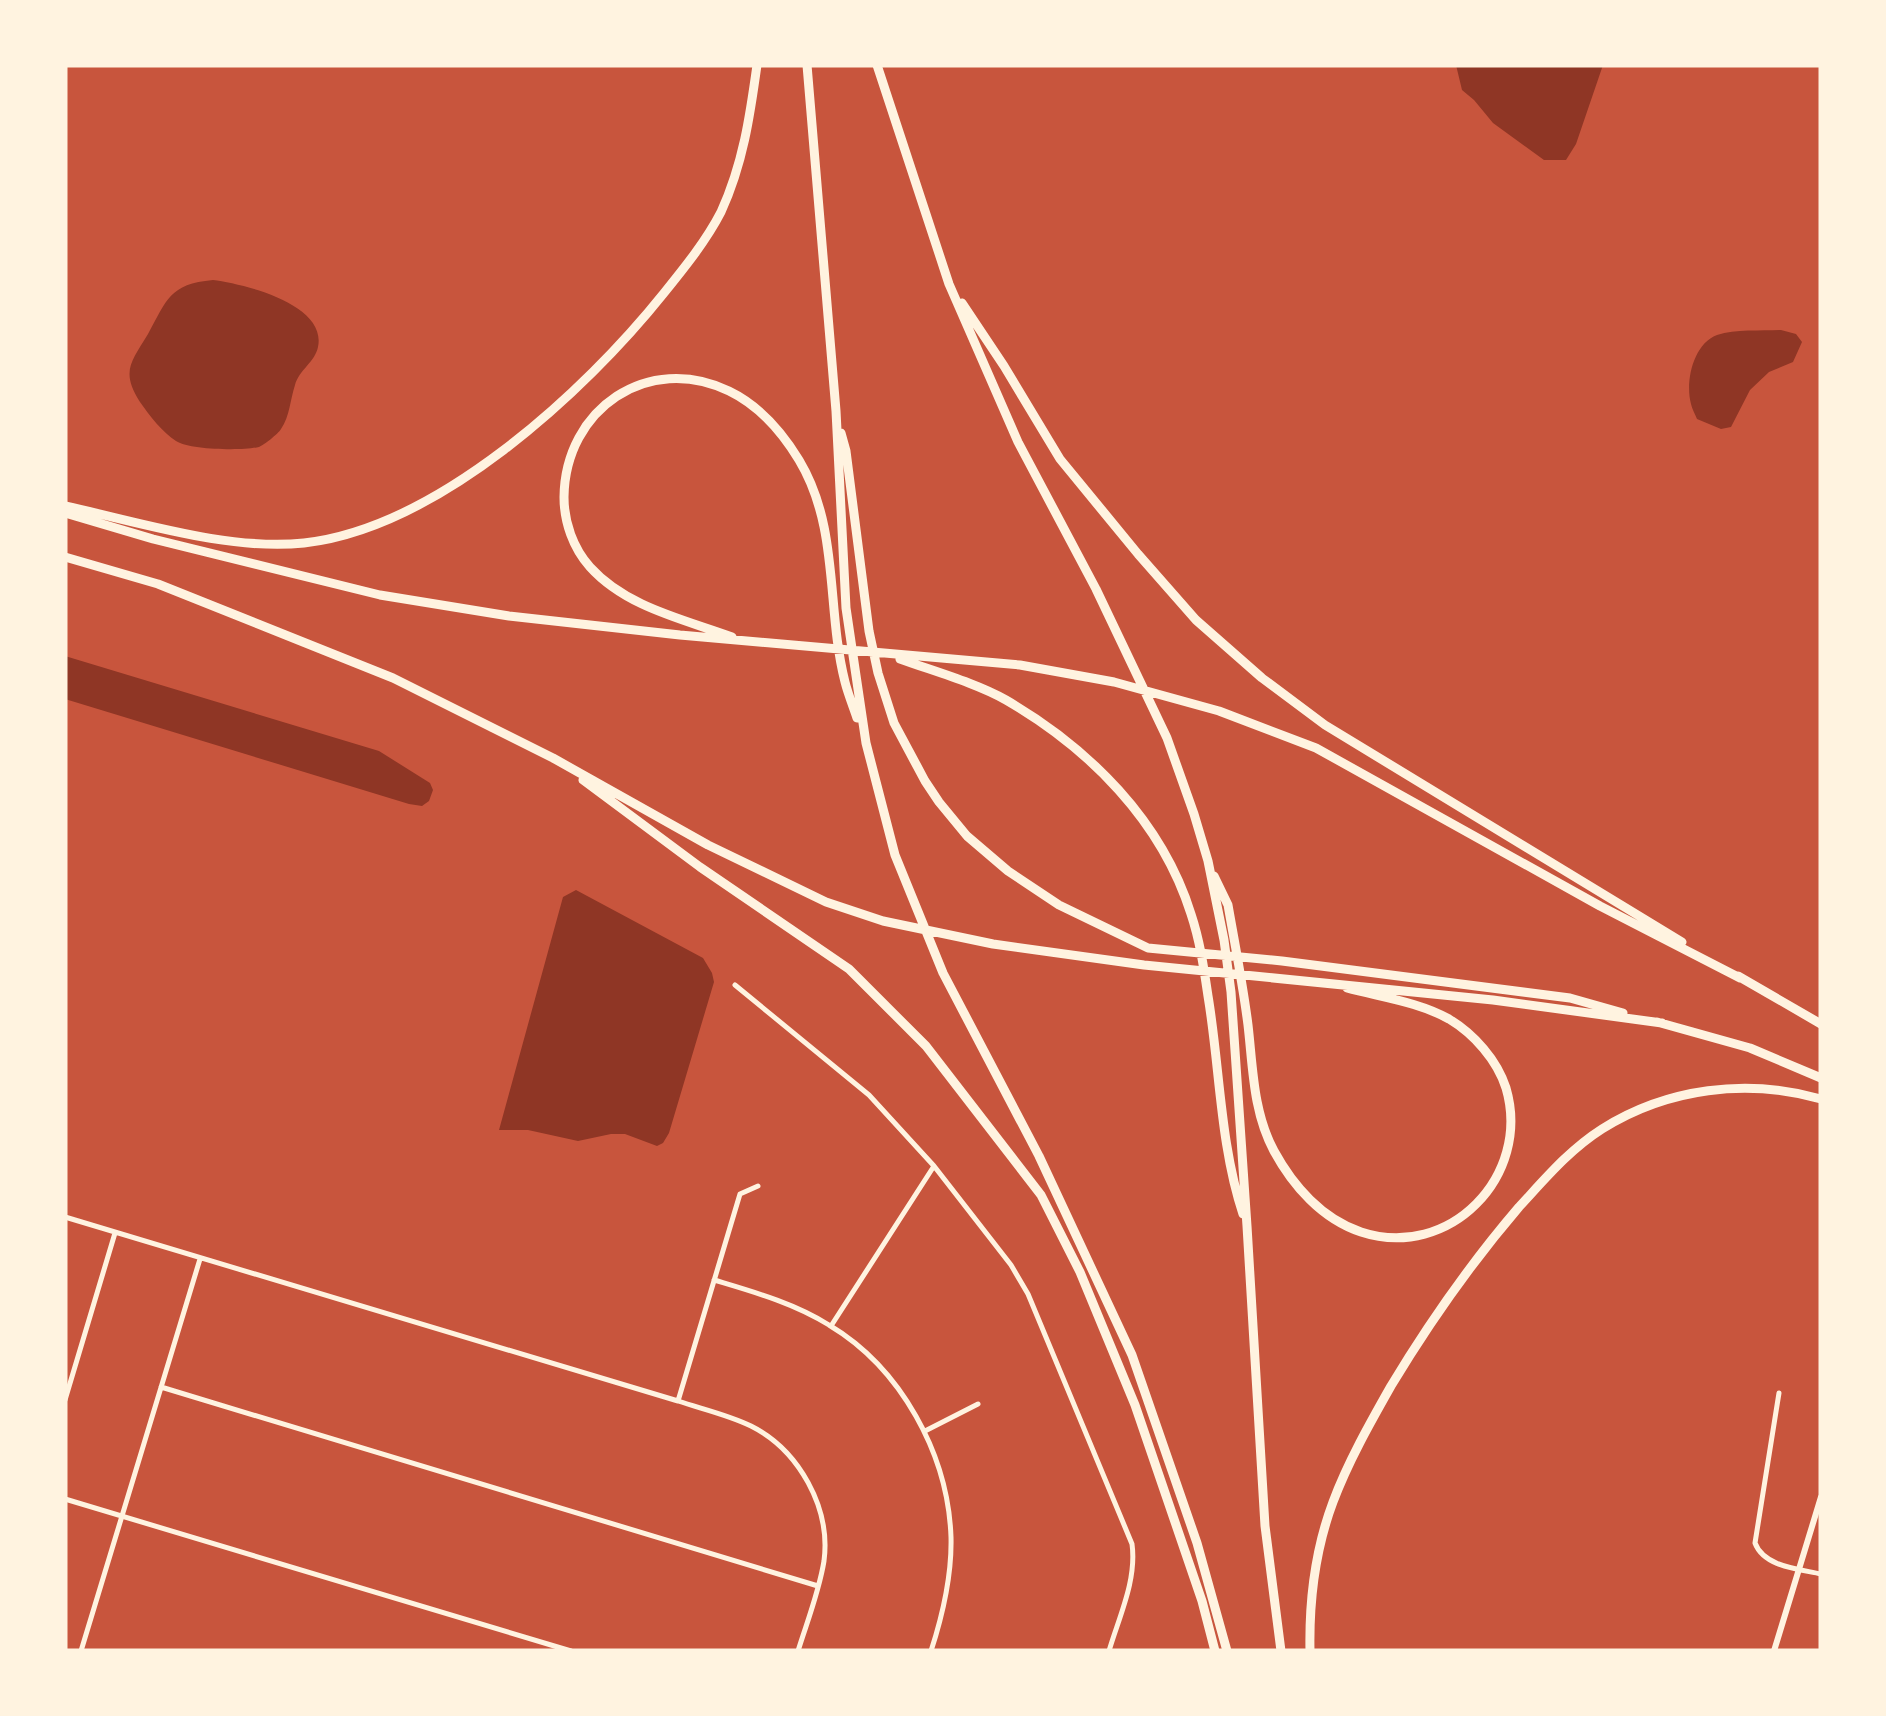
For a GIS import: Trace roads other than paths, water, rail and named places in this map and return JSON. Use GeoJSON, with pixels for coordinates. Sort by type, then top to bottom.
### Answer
{"type":"FeatureCollection","features":[{"type":"Feature","properties":{"kind":"highway"},"geometry":{"type":"LineString","coordinates":[[65,509],[238,544],[304,543],[382,523],[448,488],[514,442],[580,386],[640,323],[694,256],[719,215],[736,175],[748,129],[756,65]]}},
{"type":"Feature","properties":{"kind":"highway"},"geometry":{"type":"LineString","coordinates":[[807,65],[836,412],[846,608],[866,743]]}},
{"type":"Feature","properties":{"kind":"highway"},"geometry":{"type":"LineString","coordinates":[[877,65],[949,284],[1018,442],[1096,589],[1167,738],[1208,861],[1231,992],[1265,1526],[1281,1651]]}},
{"type":"Feature","properties":{"kind":"highway"},"geometry":{"type":"LineString","coordinates":[[949,284],[1060,459],[1196,620],[1262,678],[1325,725],[1821,1024]]}},
{"type":"Feature","properties":{"kind":"highway"},"geometry":{"type":"LineString","coordinates":[[744,641],[628,597],[589,567],[570,534],[564,508],[567,464],[593,415],[622,392],[661,380],[688,379],[716,386],[747,402],[777,428],[808,478],[822,516],[844,682],[866,743],[895,855],[944,973],[1039,1156],[1132,1355],[1198,1542],[1227,1651]]}},
{"type":"Feature","properties":{"kind":"highway"},"geometry":{"type":"LineString","coordinates":[[836,412],[846,451],[869,631],[898,733],[924,781],[968,836],[1008,871],[1059,905],[1148,948],[1570,998],[1750,1048],[1821,1078]]}},
{"type":"Feature","properties":{"kind":"highway"},"geometry":{"type":"LineString","coordinates":[[65,509],[153,539],[380,595],[508,616],[1020,665],[1114,682],[1219,710],[1316,748],[1600,906],[1740,978]]}},
{"type":"Feature","properties":{"kind":"highway"},"geometry":{"type":"LineString","coordinates":[[65,557],[158,584],[393,678],[553,758],[708,845],[826,902],[883,920],[993,944],[1144,965],[1493,1000],[1662,1023]]}},
{"type":"Feature","properties":{"kind":"highway"},"geometry":{"type":"LineString","coordinates":[[888,654],[1004,699],[1079,748],[1145,822],[1182,888],[1198,938],[1232,1183],[1248,1226]]}},
{"type":"Feature","properties":{"kind":"highway"},"geometry":{"type":"LineString","coordinates":[[553,758],[700,867],[848,969],[926,1046],[1041,1196],[1080,1272],[1135,1406],[1216,1651]]}},
{"type":"Feature","properties":{"kind":"highway"},"geometry":{"type":"LineString","coordinates":[[1208,861],[1228,905],[1259,1115],[1290,1178],[1323,1211],[1360,1232],[1402,1237],[1449,1225],[1491,1188],[1508,1152],[1509,1098],[1495,1064],[1468,1033],[1449,1019],[1426,1009],[1320,981]]}},
{"type":"Feature","properties":{"kind":"highway"},"geometry":{"type":"LineString","coordinates":[[1310,1651],[1316,1560],[1350,1462],[1437,1313],[1549,1173],[1602,1128],[1674,1097],[1741,1088],[1821,1099]]}},
{"type":"Feature","properties":{"kind":"street"},"geometry":{"type":"LineString","coordinates":[[735,985],[869,1095],[934,1166],[1011,1264],[1028,1294],[1130,1536],[1132,1572],[1108,1651]]}},
{"type":"Feature","properties":{"kind":"street"},"geometry":{"type":"LineString","coordinates":[[831,1326],[934,1166]]}},
{"type":"Feature","properties":{"kind":"street"},"geometry":{"type":"LineString","coordinates":[[678,1401],[740,1194],[758,1186]]}},
{"type":"Feature","properties":{"kind":"street"},"geometry":{"type":"LineString","coordinates":[[65,1218],[751,1426],[782,1448],[797,1465],[821,1514],[823,1564],[798,1651]]}},
{"type":"Feature","properties":{"kind":"street"},"geometry":{"type":"LineString","coordinates":[[65,1400],[116,1233]]}},
{"type":"Feature","properties":{"kind":"street"},"geometry":{"type":"LineString","coordinates":[[81,1651],[200,1259]]}},
{"type":"Feature","properties":{"kind":"street"},"geometry":{"type":"LineString","coordinates":[[714,1280],[779,1300],[831,1326],[892,1380],[925,1431],[945,1490],[951,1540],[946,1594],[932,1651]]}},
{"type":"Feature","properties":{"kind":"street"},"geometry":{"type":"LineString","coordinates":[[160,1387],[818,1586]]}},
{"type":"Feature","properties":{"kind":"street"},"geometry":{"type":"LineString","coordinates":[[1779,1393],[1756,1543],[1762,1556],[1821,1574]]}},
{"type":"Feature","properties":{"kind":"street"},"geometry":{"type":"LineString","coordinates":[[925,1431],[978,1404]]}},
{"type":"Feature","properties":{"kind":"street"},"geometry":{"type":"LineString","coordinates":[[1774,1651],[1821,1497]]}},
{"type":"Feature","properties":{"kind":"street"},"geometry":{"type":"LineString","coordinates":[[65,1499],[570,1651]]}}]}
